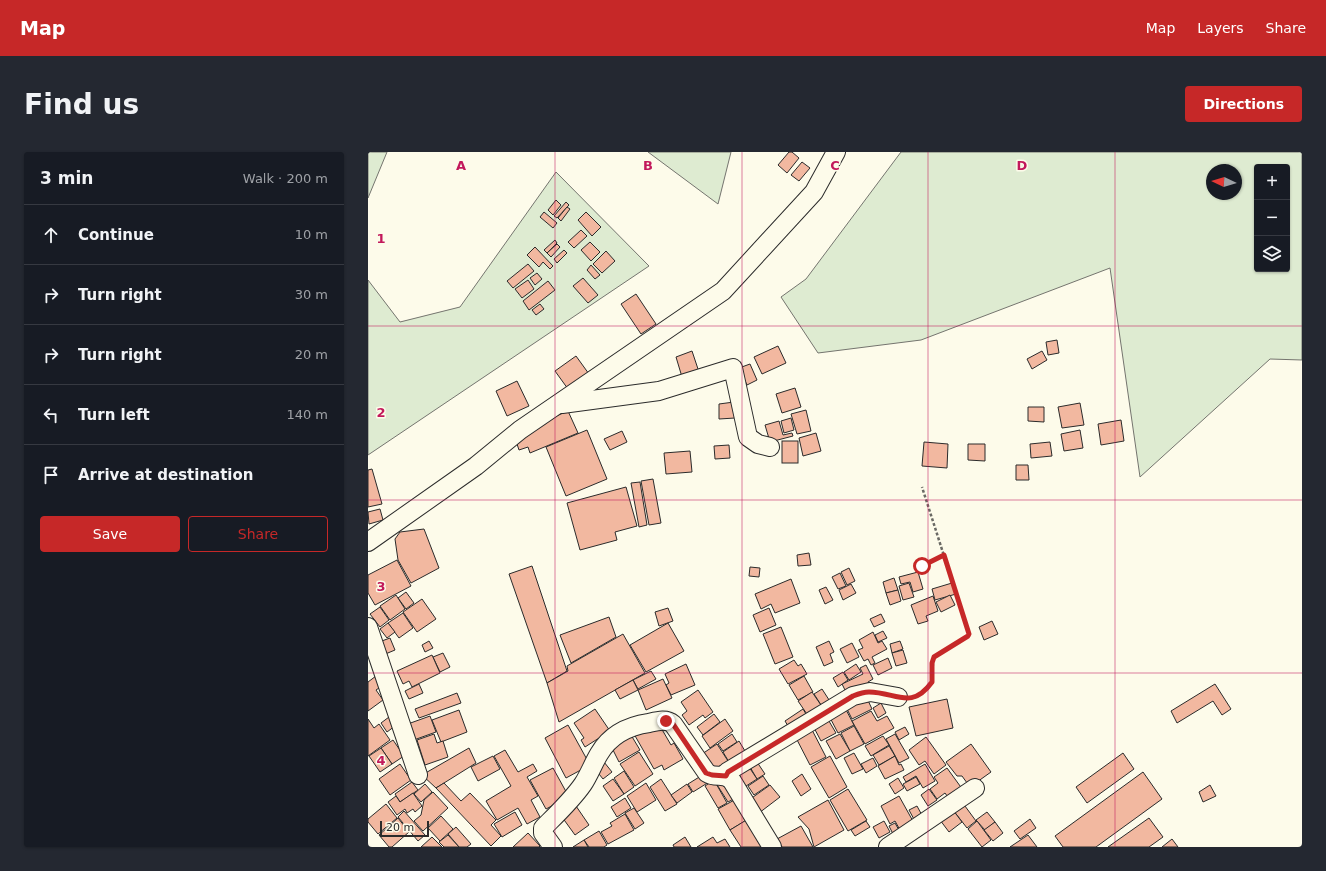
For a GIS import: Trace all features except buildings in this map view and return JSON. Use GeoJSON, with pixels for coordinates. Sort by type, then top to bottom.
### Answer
{"type":"FeatureCollection","features":[{"type":"Feature","properties":{"kind":"street"},"geometry":{"type":"LineString","coordinates":[[368,542],[476,466],[520,430],[723,291],[814,192],[836,152]]}},
{"type":"Feature","properties":{"kind":"street"},"geometry":{"type":"LineString","coordinates":[[558,405],[659,391],[733,368],[748,437],[758,444],[770,447]]}},
{"type":"Feature","properties":{"kind":"street"},"geometry":{"type":"LineString","coordinates":[[368,627],[418,775]]}},
{"type":"Feature","properties":{"kind":"street"},"geometry":{"type":"LineString","coordinates":[[726,776],[728,772],[853,696],[870,692],[898,697]]}},
{"type":"Feature","properties":{"kind":"street"},"geometry":{"type":"LineString","coordinates":[[552,847],[543,833],[543,828],[569,802],[583,783],[607,743],[615,736],[635,725],[663,721],[671,722],[706,773],[726,776],[732,781],[772,847]]}},
{"type":"Feature","properties":{"kind":"street"},"geometry":{"type":"LineString","coordinates":[[888,847],[975,788]]}},
{"type":"Feature","properties":{"kind":"path"},"geometry":{"type":"LineString","coordinates":[[898,697],[908,699],[915,697],[926,688],[932,682],[932,663],[934,657],[969,634],[922,487]]}},
{"type":"Feature","properties":{"kind":"path"},"geometry":{"type":"LineString","coordinates":[[922,566],[944,555]]}},
{"type":"Feature","properties":{"kind":"green space"},"geometry":{"type":"Polygon","coordinates":[[[368,152],[387,152],[368,198],[368,152]]]}},
{"type":"Feature","properties":{"kind":"green space"},"geometry":{"type":"Polygon","coordinates":[[[648,152],[731,152],[718,204],[648,152]]]}},
{"type":"Feature","properties":{"kind":"green space"},"geometry":{"type":"Polygon","coordinates":[[[901,152],[1302,152],[1302,360],[1270,359],[1140,477],[1110,268],[921,340],[818,353],[781,297],[806,279],[901,152]]]}},
{"type":"Feature","properties":{"kind":"green space"},"geometry":{"type":"Polygon","coordinates":[[[556,172],[649,266],[368,455],[368,280],[400,322],[460,307],[556,172]]]}},
{"type":"Feature","properties":{"kind":"route"},"geometry":{"type":"LineString","coordinates":[[666,721],[673,724],[706,773],[709,775],[726,776],[728,772],[853,696],[870,692],[911,699],[918,696],[932,682],[932,663],[934,657],[969,634],[944,555],[922,566]]}}]}
